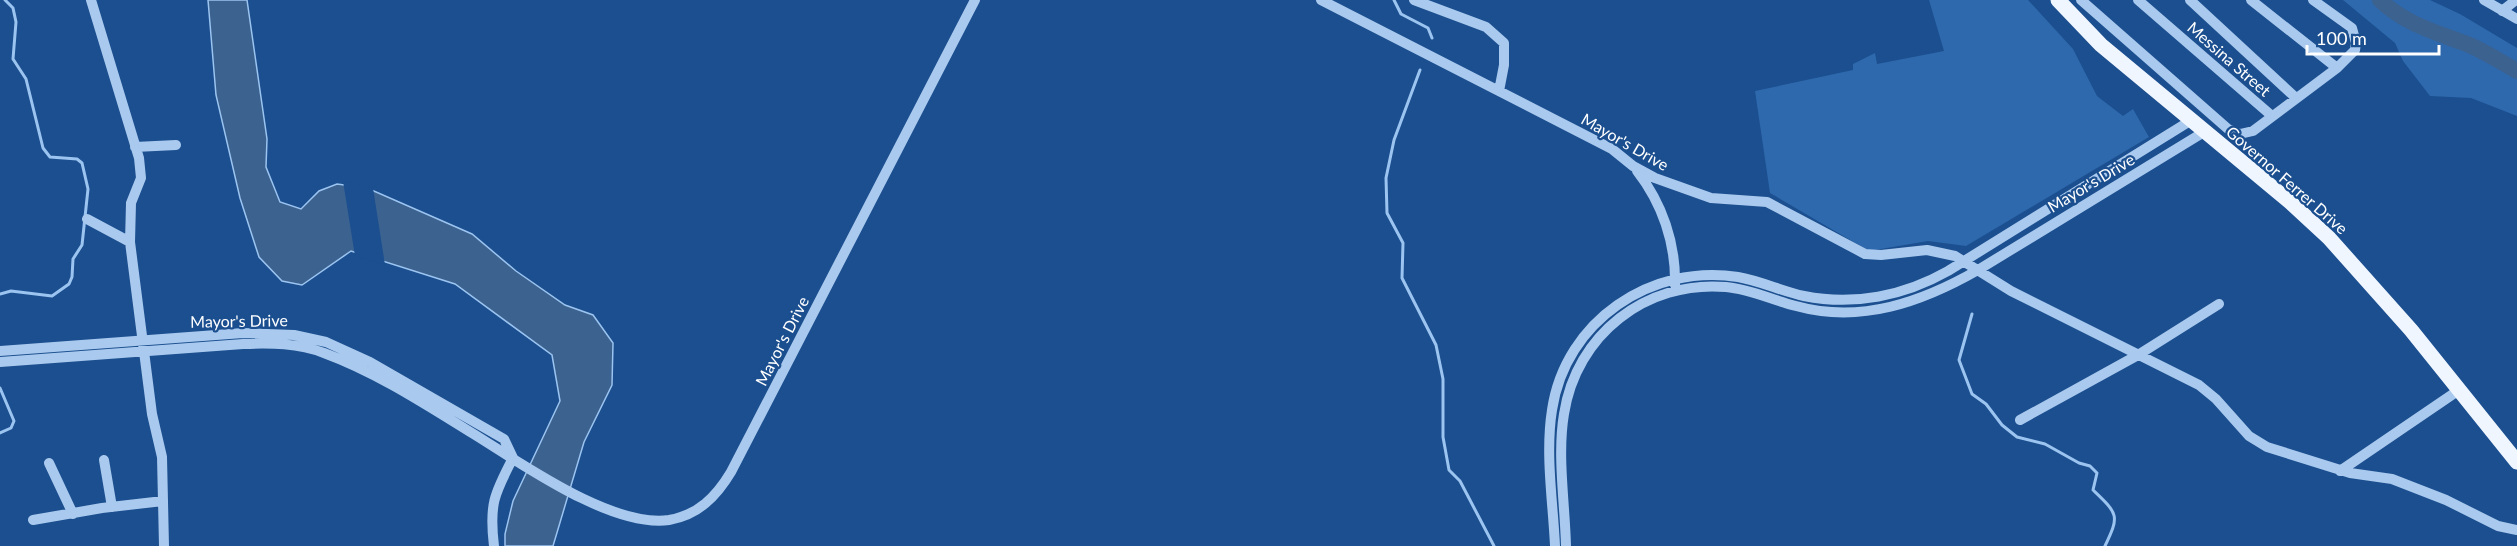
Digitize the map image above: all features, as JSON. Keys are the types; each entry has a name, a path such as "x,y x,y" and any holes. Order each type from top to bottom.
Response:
{"main road":[{"name":"Governor Ferrer Drive","path":"2058,0 2101,45 2290,202 2329,238 2411,330 2517,462"}],"street":[{"path":"91,0 135,147 141,178 130,203 130,242 153,420 162,457 164,546"},
{"name":"Mayor's Drive","path":"0,362 243,333 277,333 310,337 354,360 418,401 589,502 634,518 669,520 703,507 718,492 731,472 975,0"},
{"name":"Mayor's Drive","path":"1322,0 1612,149 1633,166 1655,178 1695,194 1730,201 1767,202 1865,254 1881,255 1927,250 1946,253 1978,270 2204,132"},
{"path":"1414,0 1486,27 1504,42 1504,64 1499,92"},
{"path":"2082,0 2234,132 2240,134 2253,131 2337,68 2355,50 2355,35 2352,28 2313,0"},
{"name":"Messina Street","path":"2138,0 2272,116"},
{"path":"2190,0 2296,98"},
{"path":"2251,0 2337,68"},
{"path":"2484,0 2517,19"},
{"path":"2502,11 2516,0"},
{"name":"Mayor's Drive","path":"1963,260 2190,121"},
{"path":"135,147 176,145"},
{"path":"1633,166 1649,187 1662,211 1668,230 1675,284"},
{"path":"87,219 130,242"},
{"path":"1555,546 1550,430 1554,400 1563,371 1581,340 1612,308 1638,291 1675,284 1702,275 1737,277 1802,296 1863,300 1916,287 1948,271 1963,260"},
{"path":"1566,546 1562,427 1567,398 1575,375 1593,344 1615,321 1675,284 1746,290 1810,309 1870,311 1926,297 1978,270 2011,291 2208,392 2257,441 2296,458 2340,471 2392,479 2446,500 2498,526 2517,530"},
{"path":"2020,420 2138,355 2219,304"},
{"name":"Mayor's Drive","path":"0,351 143,346"},
{"path":"2340,471 2459,390"},
{"path":"104,460 112,507"},
{"path":"494,546 492,505 497,489 517,460"},
{"path":"49,463 73,514"},
{"path":"33,520 163,501"}],"shaded area":[{"path":"208,0 247,0 267,139 266,167 280,202 301,209 319,191 337,184 367,188 472,234 516,271 565,305 593,315 613,343 612,385 584,442 553,546 505,546 505,534 513,501 560,401 552,355 455,284 351,251 302,285 282,281 259,257 240,198 216,95"},
{"path":"1929,0 2028,0 2073,49 2097,96 2123,116 2133,109 2149,137 1966,246 1928,241 1869,251 1770,193 1755,91 1853,70 1853,64 1875,53 1877,64 1944,51"},
{"path":"2343,0 2430,0 2460,14 2517,48 2517,116 2471,98 2430,96 2403,61 2395,43"}],"pier":[{"path":"343,181 373,188 385,265 355,256"}],"waterway":[{"path":"0,294 11,291 52,296 69,284 72,277 73,259 82,245 88,189 82,163 77,159 50,157 43,148 26,79 13,59 16,22 13,8 5,0"},
{"path":"1394,0 1401,14 1428,28 1432,38"},
{"path":"2380,0 2410,21 2486,53 2517,71"},
{"path":"1420,70 1394,140 1386,178 1387,213 1403,243 1402,278 1436,345 1443,379 1443,437 1449,470 1460,481 1494,546"},
{"path":"1972,314 1959,360 1972,394 1986,404 2002,425 2017,437 2045,444 2079,463 2090,466 2097,473 2093,490 2108,505 2114,515 2113,528 2105,546"},
{"path":"0,388 14,421 11,428 0,433"}]}
